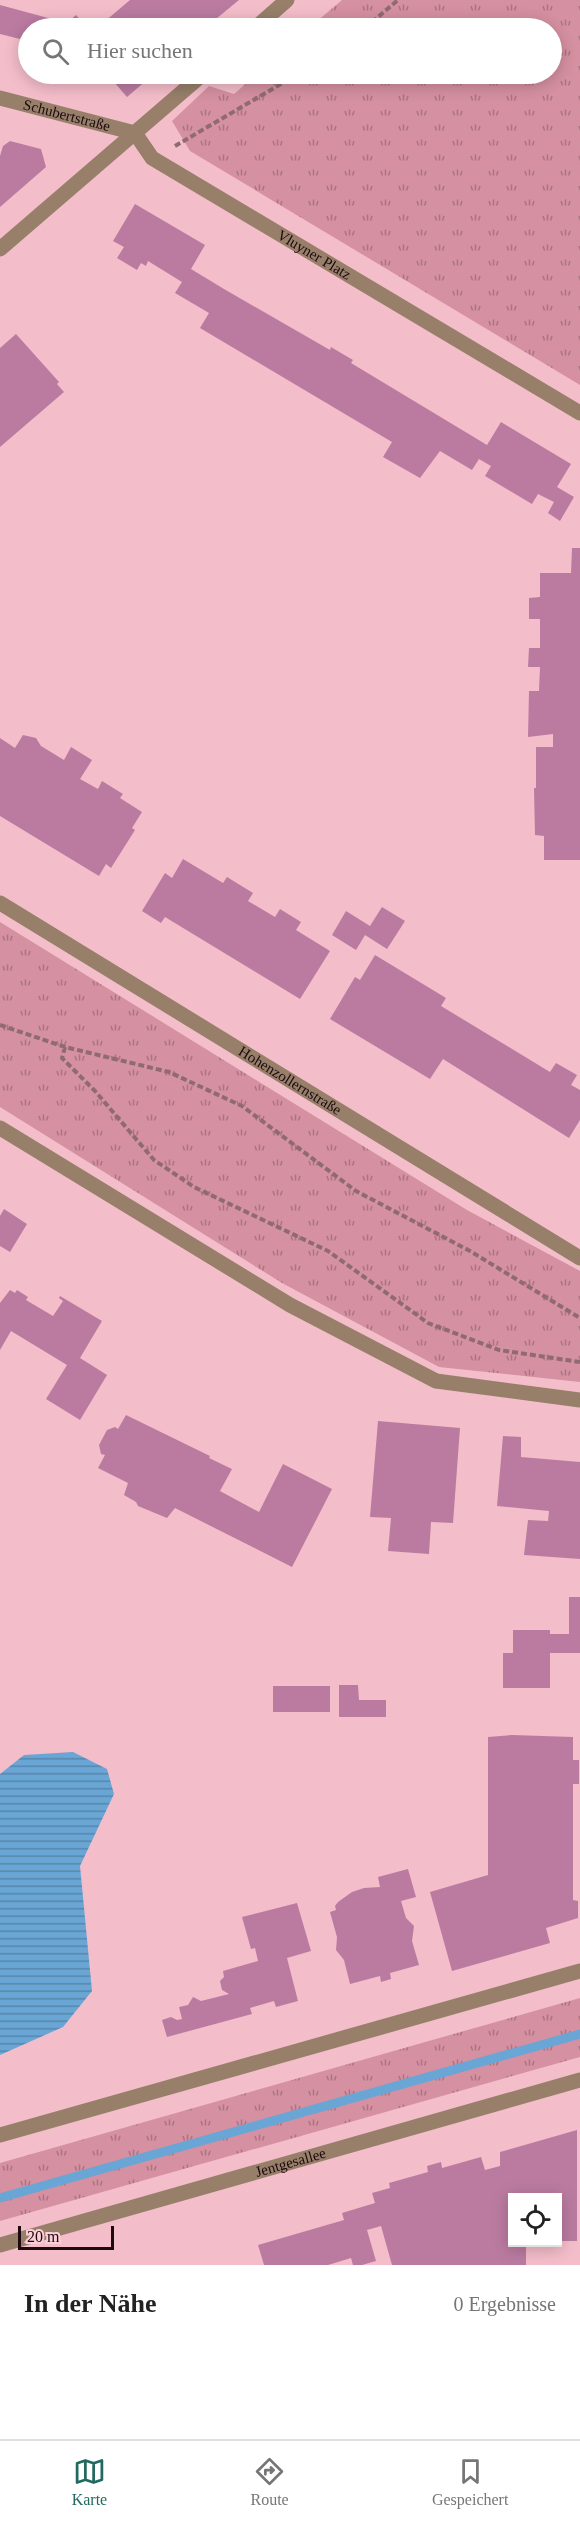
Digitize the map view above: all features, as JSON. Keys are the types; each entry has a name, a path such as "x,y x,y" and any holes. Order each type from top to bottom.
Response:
{"street":[{"path":"266,18 287,0"},
{"path":"0,249 191,84"},
{"name":"Schubertstraße","path":"0,98 135,133"},
{"name":"Vluyner Platz","path":"135,133 152,158 580,413"},
{"name":"Hohenzollernstraße","path":"0,903 580,1258"},
{"path":"0,1128 290,1305 436,1381 580,1400"},
{"path":"0,2135 580,1971"},
{"name":"Jentgesallee","path":"0,2245 580,2080"}],"path":[{"path":"377,18 398,0"},
{"path":"152,158 281,84"},
{"path":"0,1025 65,1047 169,1072 242,1107 356,1191 470,1251 580,1318"},
{"path":"65,1047 62,1058 94,1090 154,1160 194,1186 328,1251 428,1323 499,1350 580,1362"}],"green space":[{"path":"342,0 580,0 580,385 190,151 172,121 209,86 234,94 246,84 562,84 562,18 321,18"},
{"path":"0,922 467,1210 580,1271 580,1382 439,1367 282,1283 0,1107"},
{"path":"580,1998 580,2057 0,2221 0,2163"}],"water":[{"path":"73,1752 107,1769 114,1794 80,1866 92,1991 63,2027 0,2055 0,1774 24,1755"}],"building":[{"path":"130,0 239,0 217,18 109,18"},
{"path":"0,5 48,18 18,18 18,38 0,34"},
{"path":"116,84 142,84 127,97"},
{"path":"10,141 41,149 46,167 0,207 0,156 3,146"},
{"path":"135,204 205,245 191,269 224,289 330,350 331,347 353,360 351,363 487,445 501,422 571,464 557,487 574,497 560,521 548,513 554,502 538,494 532,504 485,476 491,466 479,459 472,470 440,451 420,478 383,457 392,442 200,328 209,313 175,293 182,282 148,261 146,266 141,263 137,270 117,258 124,247 113,241"},
{"path":"16,334 59,382 57,384 64,392 0,447 0,348"},
{"path":"572,548 580,548 580,860 544,860 544,836 535,835 536,747 553,747 553,734 528,737 529,691 539,691 540,667 528,667 529,648 540,648 540,619 529,619 529,598 540,597 540,573 571,573"},
{"path":"23,735 36,738 41,746 64,760 71,747 92,760 80,779 98,789 102,781 123,794 120,798 142,812 132,828 135,830 111,868 106,864 99,876 0,816 0,738 15,748"},
{"path":"183,859 223,883 227,877 253,893 248,901 275,917 280,909 301,922 296,930 330,951 300,999 165,917 161,923 142,911 165,873 172,878"},
{"path":"382,907 405,921 387,949 365,935 356,950 332,935 346,911 370,926"},
{"path":"375,955 446,998 441,1006 550,1072 556,1063 577,1075 571,1085 580,1090 580,1120 569,1138 443,1059 430,1079 330,1019 355,977 360,980"},
{"path":"4,1209 27,1224 10,1252 0,1246 0,1216"},
{"path":"10,1290 15,1293 17,1290 28,1297 26,1300 53,1316 63,1301 59,1298 60,1296 102,1321 80,1358 107,1375 80,1420 46,1399 67,1365 11,1331 0,1350 0,1303"},
{"path":"126,1415 232,1469 220,1491 259,1512 283,1464 332,1489 292,1567 175,1508 167,1518 138,1506 136,1502 124,1495 128,1483 98,1468 105,1455 101,1454 99,1445 107,1430 115,1427 118,1429"},
{"path":"378,1421 460,1428 453,1523 431,1522 429,1554 388,1551 391,1518 370,1517"},
{"path":"503,1436 521,1437 521,1457 580,1462 580,1559 524,1555 528,1520 548,1521 549,1511 497,1506"},
{"path":"569,1597 580,1597 580,1653 550,1653 550,1688 503,1688 503,1653 513,1653 513,1630 550,1630 550,1634 569,1634"},
{"path":"339,1685 358,1685 359,1700 386,1700 386,1717 339,1717"},
{"path":"273,1686 330,1686 330,1712 273,1712"},
{"path":"512,1735 573,1737 573,1760 579,1760 579,1784 573,1784 573,1900 578,1901 578,1918 546,1928 550,1943 452,1971 430,1892 488,1875 488,1737"},
{"path":"408,1869 416,1897 401,1901 406,1918 414,1926 412,1941 419,1965 390,1973 391,1979 381,1982 380,1976 350,1984 344,1960 336,1950 337,1937 330,1912 336,1910 335,1906 338,1902 352,1892 364,1888 380,1887 378,1877"},
{"path":"297,1903 311,1951 287,1958 298,2001 276,2007 274,2001 250,2008 252,2014 167,2037 162,2020 171,2017 177,2020 182,2019 179,2007 188,2005 193,1997 201,2001 229,1994 222,1990 220,1981 224,1977 223,1971 258,1961 255,1948 251,1949 242,1917"},
{"path":"577,2130 577,2241 562,2241 562,2193 508,2193 508,2247 526,2247 526,2265 392,2265 381,2226 367,2230 376,2261 353,2265 351,2258 328,2265 264,2265 258,2245 344,2220 342,2213 375,2203 372,2193 390,2188 389,2183 428,2172 427,2166 441,2162 442,2168 481,2157 485,2170 500,2166 500,2152"}],"waterway":[{"path":"0,2198 580,2034"}]}
